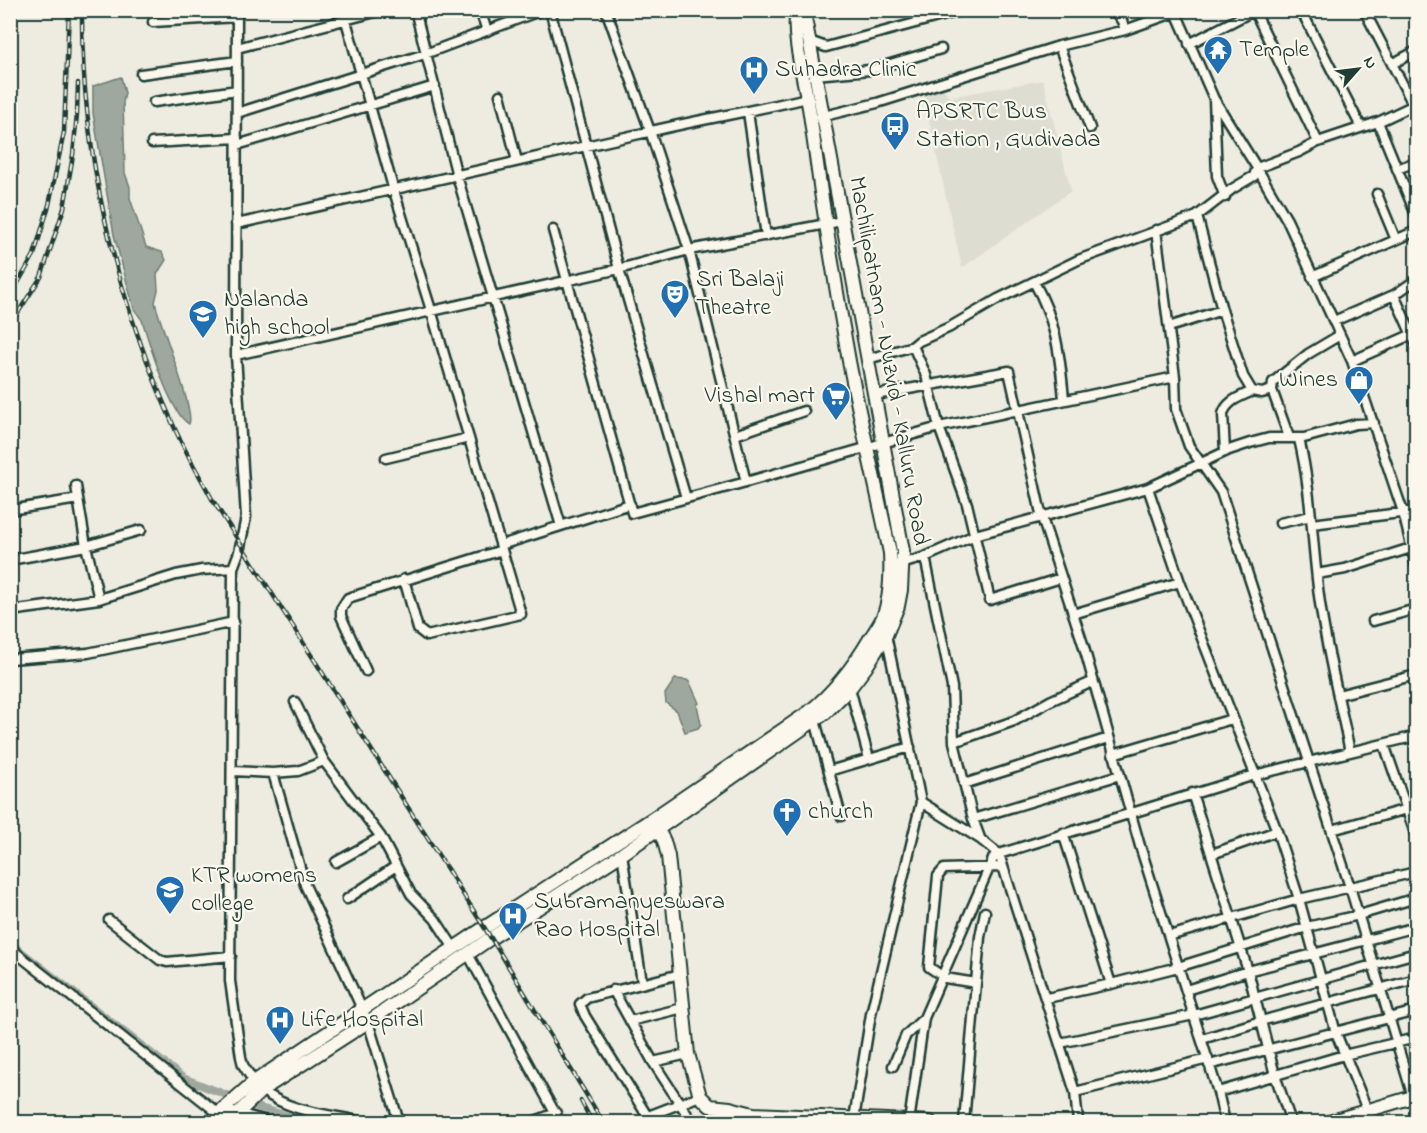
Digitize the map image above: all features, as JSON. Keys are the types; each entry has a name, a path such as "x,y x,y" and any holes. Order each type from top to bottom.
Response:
{"highway":[{"name":"Machilipatnam - Nuzvid - Kalluru Road","path":"655,824 815,720 849,688 866,668 886,635 898,606 897,565 890,553 867,446 825,225 815,75 805,18 811,10"},
{"name":"Machilipatnam - Nuzvid - Kalluru Road","path":"655,824 828,696 852,667 883,618 903,551 842,221 816,117 807,98 796,11"},
{"path":"210,1122 224,1120 223,1109 240,1110 255,1089 365,1016 468,954 622,854 655,824"},
{"path":"365,1016 454,948 655,824"},
{"path":"655,824 668,856 688,1054 700,1096 710,1106 753,1114 930,1122"},
{"path":"1329,1122 1368,1117 1415,1097"}],"street":[{"path":"343,10 394,191 432,310 521,614 427,636 418,629 404,579"},
{"path":"237,48 383,10"},
{"path":"415,10 457,176 561,526"},
{"path":"480,10 487,31"},
{"path":"237,113 425,54 542,10"},
{"path":"550,10 619,269 686,498"},
{"path":"606,10 650,131 689,250 747,482"},
{"path":"809,41 826,47 964,10"},
{"path":"1114,10 1125,30"},
{"path":"1301,10 1361,127"},
{"path":"868,359 913,346 998,298 1078,260 1197,216 1232,189 1254,176 1257,168 1318,142 1378,122 1415,105 1364,10"},
{"path":"816,117 878,103 1059,46 1125,30 1175,11 1214,99 1287,220 1352,361 1403,512 1416,566"},
{"path":"1189,44 1254,11 1318,142"},
{"path":"153,22 237,14 236,355 246,517 239,552 233,568 230,981 241,1056 255,1089 300,1109 364,1122"},
{"path":"1059,46 1090,128"},
{"path":"815,75 870,70 941,49"},
{"path":"1392,64 1416,51"},
{"path":"141,74 237,62"},
{"path":"152,143 237,141 370,106 435,86"},
{"path":"154,102 237,90"},
{"path":"500,95 517,161"},
{"path":"236,224 394,191 650,131 807,98"},
{"path":"1214,99 1217,176 1225,196"},
{"path":"748,112 766,236"},
{"path":"1378,122 1416,215"},
{"path":"1397,169 1416,162"},
{"path":"1377,194 1396,240"},
{"path":"1197,216 1222,310 1243,376 1252,391"},
{"path":"236,355 619,269 689,250 842,221"},
{"path":"553,230 632,513 939,427 1175,377"},
{"path":"1156,230 1175,377 1176,410 1189,446 1221,492 1310,760 1415,1097"},
{"path":"1312,278 1416,231"},
{"path":"1334,321 1394,295 1416,280"},
{"path":"1034,282 1044,299 1060,349 1064,399"},
{"path":"1394,295 1414,334 1416,344"},
{"path":"1169,327 1222,310"},
{"path":"1352,361 1414,334"},
{"path":"1340,335 1287,369 1273,381 1272,390 1294,438 1309,490 1328,653 1350,752"},
{"path":"913,346 926,375 939,427 967,504 990,600 1061,578"},
{"path":"875,395 1009,371 1042,518 1073,614 1130,813 1202,1039 1225,1122"},
{"path":"1225,452 1223,414 1225,408 1231,402 1252,391 1262,393 1272,390"},
{"path":"735,435 804,411"},
{"path":"897,565 925,557 975,536 1148,488 1225,452 1269,438 1294,438 1356,423 1374,423"},
{"path":"386,458 469,438"},
{"path":"76,486 86,546 99,599"},
{"path":"1148,488 1180,582 1277,831 1336,1033 1368,1117"},
{"path":"10,510 78,499"},
{"path":"366,671 341,616 341,609 348,598 630,504"},
{"path":"1280,523 1416,511"},
{"path":"10,560 86,546 141,530"},
{"path":"1317,574 1345,569 1411,548"},
{"path":"925,557 952,687 954,742 980,838"},
{"path":"10,611 99,599 176,575 233,568"},
{"path":"1073,614 1180,582"},
{"path":"1373,621 1416,609"},
{"path":"10,659 88,653 234,622"},
{"path":"854,1119 871,1014 921,802 886,635"},
{"path":"1338,695 1416,675"},
{"path":"954,742 1014,721 1092,682"},
{"path":"849,688 869,759"},
{"path":"295,702 324,761 381,837 411,894 435,920 454,948"},
{"path":"1113,754 1232,719"},
{"path":"815,720 841,816"},
{"path":"909,1122 924,1018 997,853 1255,774 1416,736"},
{"path":"964,784 1109,738"},
{"path":"1384,744 1416,836"},
{"path":"829,771 909,747"},
{"path":"232,771 273,773 298,771 324,761"},
{"path":"273,773 305,885 365,1016 399,1122"},
{"path":"973,819 1120,776"},
{"path":"1192,793 1248,971 1268,1050 1290,1122"},
{"path":"921,802 980,838 997,853 1047,998 1075,1092 1078,1122"},
{"path":"1332,830 1407,809"},
{"path":"1212,854 1277,831"},
{"path":"1063,833 1111,984"},
{"path":"336,862 381,837"},
{"path":"622,854 642,982"},
{"path":"347,899 396,866"},
{"path":"976,983 945,978 929,967 938,876 944,869 1003,867"},
{"path":"1169,936 1299,900 1416,872"},
{"path":"1047,998 1178,967 1240,946 1416,898"},
{"path":"964,1122 976,983 985,912"},
{"path":"109,920 164,962 231,956"},
{"path":"1186,990 1248,971 1416,927"},
{"path":"10,948 224,1120"},
{"path":"1060,1043 1194,1015 1416,952"},
{"path":"468,954 560,1122"},
{"path":"680,974 642,982 582,1000 581,1009 650,1119 700,1096"},
{"path":"1202,1039 1416,979"},
{"path":"613,990 653,1062 692,1122"},
{"path":"630,1021 683,1008"},
{"path":"1075,1092 1268,1050 1416,1011"},
{"path":"893,1066 906,1035 924,1018"},
{"path":"1218,1092 1344,1055 1416,1038"},
{"path":"653,1062 688,1054"},
{"path":"730,1108 739,1122"},
{"path":"240,1110 265,1121"},
{"path":"532,1122 556,1113"}],"shaded area":[{"path":"121,77 125,93 123,102 125,173 130,187 130,198 146,247 162,252 166,260 157,274 158,290 155,302 187,402 189,424 175,407 155,360 142,320 134,309 114,235 93,113 93,86"},
{"path":"1043,80 1071,191 962,268 923,94 943,88 949,97"},
{"path":"675,679 687,680 690,683 699,703 697,705 701,724 698,728 685,732 677,711 666,703 665,694"}],"waterway":[{"path":"10,943 183,1078 260,1108 309,1122"}],"railway":[{"path":"10,297 34,255 49,205 64,132 69,10"},
{"path":"82,10 83,63 88,116 105,221 134,323 176,432 212,499 491,938 603,1122"},
{"path":"10,325 41,277 64,208 73,155 78,83"},
{"path":"581,1101 592,1122"}],"place":[{"name":"Temple","path":"1218,76"},
{"name":"Suhadra Clinic","path":"754,96"},
{"name":"APSRTC Bus Station , Gudivada","path":"895,152"},
{"name":"Sri Balaji Theatre","path":"675,320"},
{"name":"Nalanda high school","path":"203,340"},
{"name":"Wines","path":"1359,406"},
{"name":"Vishal mart","path":"836,422"},
{"name":"church","path":"787,838"},
{"name":"KTR womens college","path":"170,916"},
{"name":"Subramanyeswara Rao Hospital","path":"513,942"},
{"name":"Life Hospital","path":"280,1046"}]}
